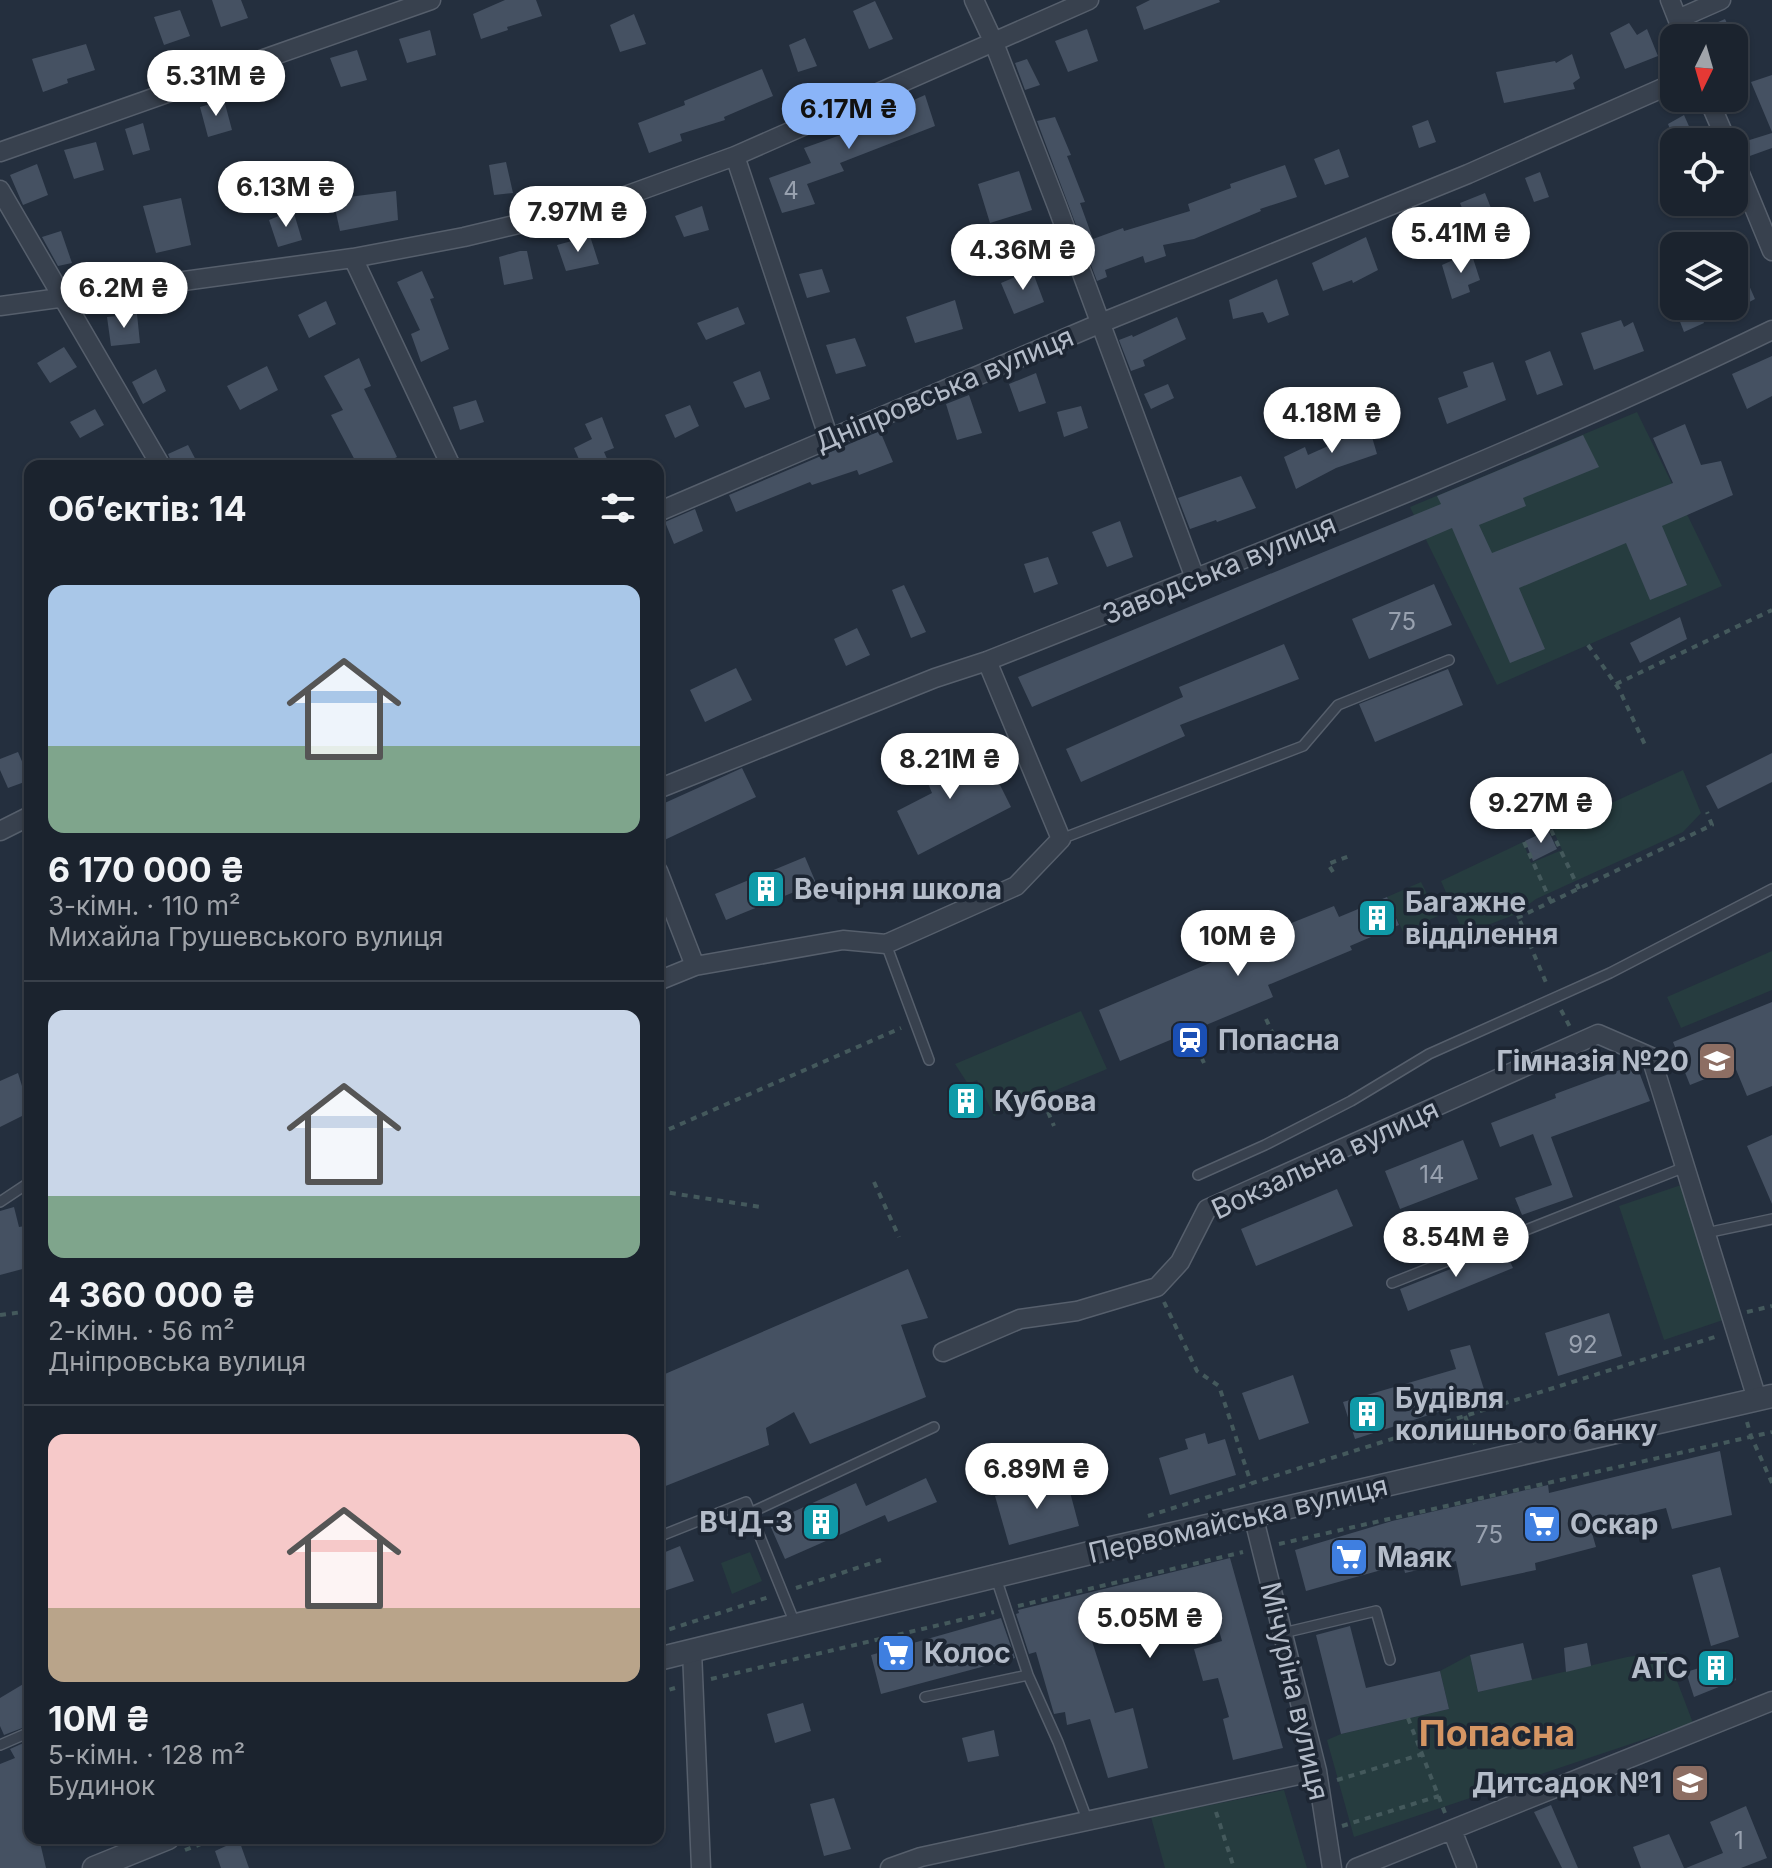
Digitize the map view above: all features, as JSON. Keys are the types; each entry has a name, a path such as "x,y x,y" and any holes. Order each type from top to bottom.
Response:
{"street":[{"path":"0,152 431,0"},
{"path":"974,0 994,43 1195,578"},
{"path":"0,306 353,258 464,237 603,204 735,156 1089,0"},
{"path":"1670,0 1680,24"},
{"path":"1678,19 1721,0"},
{"name":"Дніпровська вулиця","path":"664,509 1101,323 1468,174 1660,89"},
{"path":"735,156 829,439"},
{"path":"0,190 157,460"},
{"path":"1748,193 1772,251"},
{"path":"353,258 448,460"},
{"name":"Заводська вулиця","path":"664,787 1294,540 1656,386 1772,330"},
{"path":"664,979 695,966 843,940 886,944 1016,886 1061,839 987,661"},
{"path":"0,831 24,819"},
{"path":"664,886 695,966"},
{"name":"Вокзальна вулиця","path":"1157,1287 1180,1262 1207,1209 1598,1034 1651,1057 1685,1167"},
{"path":"1685,1167 1757,1399"},
{"path":"943,1352 1020,1319 1077,1311 1157,1287"},
{"name":"Первомайська вулиця","path":"664,1658 995,1576 1757,1399"},
{"name":"Мічуріна вулиця","path":"1253,1515 1318,1778 1332,1868"},
{"path":"692,1651 701,1868"},
{"path":"1356,1868 1772,1701"},
{"path":"890,1868 1210,1795 1318,1778"},
{"path":"1452,1830 1467,1868"},
{"path":"94,1868 153,1844"}],"lane":[{"path":"1061,839 1303,746 1338,705 1449,660"},
{"path":"1198,1175 1351,1101 1429,1054 1610,973 1772,889"},
{"path":"886,944 929,1060"},
{"path":"1392,1283 1685,1167"},
{"path":"0,1202 24,1186"},
{"path":"1706,1233 1772,1219"},
{"path":"750,1513 934,1427"},
{"path":"664,1535 746,1502 796,1626"},
{"path":"995,1576 1028,1675 1058,1742 1088,1822"},
{"path":"1283,1633 1376,1611 1390,1660"},
{"path":"925,1697 1028,1675"},
{"path":"0,1745 24,1735"}],"path":[{"path":"1616,684 1772,610"},
{"path":"1588,645 1616,684 1646,747"},
{"path":"1488,797 1494,810"},
{"path":"1563,1014 1518,920 1712,825 1707,812"},
{"path":"1551,830 1579,889"},
{"path":"1524,842 1551,902"},
{"path":"1333,872 1328,864 1352,855"},
{"path":"1266,1019 1273,1034"},
{"path":"664,1131 915,1022"},
{"path":"1197,1048 1204,1063"},
{"path":"1048,1112 1054,1126"},
{"path":"874,1182 899,1237"},
{"path":"664,1192 761,1207"},
{"path":"1157,1287 1197,1371 1219,1386 1251,1483"},
{"path":"0,1315 24,1312"},
{"path":"1148,1516 1736,1330"},
{"path":"1757,1399 1751,1436 1772,1483"},
{"path":"1465,1416 1481,1463"},
{"path":"693,1684 1261,1548 1772,1432"},
{"path":"1408,1718 1452,1830"},
{"path":"1318,1778 1423,1754"},
{"path":"1210,1795 1234,1868"},
{"path":"1326,1831 1439,1796"}],"green space":[{"path":"1637,412 1722,586 1497,685 1410,507"},
{"path":"1683,770 1701,813 1683,832 1536,899 1514,915 1464,934 1441,881 1523,842 1531,863 1562,850 1553,830"},
{"path":"1591,786 1597,799 1552,817 1547,804"},
{"path":"1421,882 1438,916 1403,932 1387,897"},
{"path":"1772,951 1772,990 1681,1028 1667,997"},
{"path":"1081,1011 1107,1069 994,1116 977,1080 968,1084 955,1064"},
{"path":"1681,1185 1726,1319 1664,1340 1619,1206"},
{"path":"750,1552 762,1581 732,1594 721,1563"},
{"path":"1666,1652 1693,1723 1354,1837 1327,1740 1449,1709 1440,1671 1470,1655 1478,1692 1627,1657"},
{"path":"1284,1790 1307,1868 1165,1868 1151,1817"}],"building":[{"path":"212,0 241,0 248,18 221,27"},
{"path":"505,0 536,0 542,16 481,39 473,14"},
{"path":"1150,0 1220,2 1144,30 1136,7"},
{"path":"875,1 893,39 869,49 853,11"},
{"path":"180,10 190,36 164,45 154,17"},
{"path":"634,14 646,44 620,52 610,25"},
{"path":"1629,23 1637,35 1647,29 1658,56 1625,69 1610,33"},
{"path":"1087,29 1098,61 1068,72 1055,41"},
{"path":"430,30 436,55 407,63 399,39"},
{"path":"805,38 817,66 798,72 789,45"},
{"path":"86,44 95,70 67,79 68,83 43,92 32,59"},
{"path":"357,50 367,80 341,87 330,58"},
{"path":"1572,54 1580,78 1573,83 1575,89 1504,103 1496,72 1556,63"},
{"path":"1027,59 1040,85 1025,90 1015,63"},
{"path":"762,69 773,96 724,117 725,120 680,134 682,141 649,153 638,123"},
{"path":"1772,75 1772,132 1751,82"},
{"path":"925,95 935,126 840,163 844,171 807,184 815,204 782,213 769,178 811,163 804,148 849,132 848,129"},
{"path":"224,100 232,130 208,137 200,107"},
{"path":"1684,115 1690,128 1670,128 1668,124"},
{"path":"1055,117 1071,155 1067,156 1085,202 1080,203 1093,239 1190,211 1188,204 1231,188 1230,184 1285,165 1297,197 1260,209 1194,239 1163,245 1166,256 1145,263 1143,256 1105,270 1107,277 1097,281 1037,121"},
{"path":"1428,120 1436,142 1419,148 1412,126"},
{"path":"143,123 150,150 133,155 125,129"},
{"path":"1772,133 1772,148 1748,157 1748,140"},
{"path":"96,142 104,170 74,179 64,150"},
{"path":"1339,149 1349,177 1325,185 1314,159"},
{"path":"506,162 513,193 494,195 489,165"},
{"path":"37,164 48,195 23,205 10,175"},
{"path":"1019,171 1032,210 990,223 978,184"},
{"path":"1540,172 1549,197 1534,202 1525,178"},
{"path":"396,191 398,220 340,231 333,199"},
{"path":"1485,193 1497,223 1472,233 1460,203"},
{"path":"181,198 191,245 156,253 143,206"},
{"path":"702,206 709,230 684,237 675,216"},
{"path":"293,210 302,240 278,247 269,220"},
{"path":"61,231 72,263 58,266 42,237"},
{"path":"590,236 599,264 566,271 557,245"},
{"path":"1366,237 1378,270 1353,283 1352,280 1323,291 1312,263"},
{"path":"527,251 533,279 504,285 499,257"},
{"path":"1471,252 1480,280 1468,285 1470,292 1452,299 1442,265"},
{"path":"822,269 830,292 807,298 799,274"},
{"path":"1032,270 1044,302 1014,314 1001,283"},
{"path":"422,271 434,298 430,299 449,349 421,362 411,334 420,330 397,282"},
{"path":"1277,279 1289,315 1268,323 1263,312 1233,319 1229,300"},
{"path":"1748,283 1755,299 1748,303"},
{"path":"955,300 963,329 915,343 906,317"},
{"path":"326,301 336,324 309,338 298,315"},
{"path":"738,307 745,324 706,340 697,323"},
{"path":"137,314 140,343 111,346 107,317"},
{"path":"1177,317 1186,339 1143,360 1145,366 1131,371 1119,340"},
{"path":"1621,320 1624,327 1633,322 1644,351 1594,370 1581,333"},
{"path":"1679,320 1703,320 1704,323 1684,332"},
{"path":"855,338 866,366 836,374 826,345"},
{"path":"64,347 77,367 50,383 37,363"},
{"path":"1550,351 1563,385 1537,395 1525,361"},
{"path":"1772,356 1772,396 1747,409 1732,374"},
{"path":"359,358 371,386 364,389 397,457 391,460 355,460 331,415 343,410 324,376"},
{"path":"1493,362 1506,400 1447,424 1438,398 1468,387 1463,372"},
{"path":"267,366 278,390 240,410 227,386"},
{"path":"156,369 166,391 143,404 132,382"},
{"path":"760,371 770,399 745,408 733,382"},
{"path":"1036,373 1046,403 1019,412 1009,384"},
{"path":"1168,384 1174,398 1151,409 1144,394"},
{"path":"969,395 982,433 957,440 946,404"},
{"path":"476,400 484,422 460,430 453,407"},
{"path":"690,405 699,426 675,438 665,415"},
{"path":"1081,406 1088,428 1064,437 1057,412"},
{"path":"95,409 104,425 80,438 70,422"},
{"path":"602,417 614,448 604,452 608,460 579,460 574,448 592,439 585,424"},
{"path":"1367,420 1377,454 1336,468 1296,489 1284,457 1305,447 1308,455 1344,439 1340,430"},
{"path":"1685,424 1701,465 1721,461 1733,495 1662,526 1687,585 1650,600 1626,543 1519,588 1545,649 1510,663 1452,528 1032,707 1018,677 1441,504 1437,496 1583,435 1599,467 1523,498 1526,506 1479,525 1492,553 1673,483 1653,438"},
{"path":"880,431 893,462 859,475 857,470 812,485 810,482 736,512 729,495"},
{"path":"188,445 196,460 170,460 168,454"},
{"path":"1241,476 1256,508 1190,529 1178,498"},
{"path":"695,509 703,531 674,544 665,522"},
{"path":"1120,521 1133,557 1107,567 1092,532"},
{"path":"1048,557 1058,584 1034,593 1024,564"},
{"path":"1434,584 1452,625 1369,659 1352,619"},
{"path":"904,585 926,632 911,638 892,590"},
{"path":"1680,617 1687,639 1640,663 1630,643"},
{"path":"857,628 870,655 846,666 834,639"},
{"path":"1284,644 1299,679 1180,725 1185,736 1081,782 1066,749 1183,697 1179,687"},
{"path":"736,668 752,700 705,722 690,690"},
{"path":"1448,669 1463,705 1375,742 1359,704"},
{"path":"944,740 963,781 992,769 1011,807 918,855 897,811 932,793 915,752"},
{"path":"18,752 24,766 24,782 8,788 0,770 0,759"},
{"path":"1772,753 1772,782 1718,809 1706,786"},
{"path":"742,768 756,797 664,840 664,803"},
{"path":"1548,830 1557,849 1533,861 1525,841"},
{"name":"Вечірня школа","path":"805,857 816,883 726,920 715,894"},
{"name":"Попасна","path":"1387,897 1399,925 1350,946 1352,950 1268,985 1273,997 1120,1061 1099,1010 1276,935 1274,930 1334,906 1339,917"},
{"name":"Гімназія №20","path":"1772,1002 1772,1086 1747,1096 1735,1067 1690,1085 1673,1042"},
{"path":"1636,1064 1650,1101 1551,1137 1573,1197 1522,1215 1515,1198 1552,1185 1533,1134 1500,1147 1491,1123 1556,1098 1555,1094"},
{"path":"18,1073 24,1092 24,1115 0,1127 0,1081"},
{"name":"Кубова","path":"971,1089 979,1107 961,1114 952,1095"},
{"path":"1772,1135 1772,1204 1747,1146"},
{"path":"1463,1140 1478,1179 1400,1209 1385,1171"},
{"path":"1337,1189 1353,1226 1256,1266 1241,1229"},
{"path":"14,1207 19,1227 24,1226 24,1269 0,1275 0,1211"},
{"path":"1504,1248 1513,1268 1408,1311 1400,1289"},
{"path":"908,1269 928,1318 901,1325 926,1397 810,1444 794,1412 766,1428 769,1445 664,1487 664,1374"},
{"path":"1609,1313 1622,1356 1558,1376 1545,1333"},
{"path":"1470,1345 1488,1402 1467,1407 1466,1403 1355,1439 1343,1402 1456,1369 1450,1350"},
{"path":"1293,1375 1309,1423 1259,1440 1242,1393"},
{"path":"1205,1433 1208,1444 1225,1439 1236,1475 1170,1495 1159,1458 1188,1449 1185,1439"},
{"path":"1720,1451 1732,1515 1672,1529 1666,1508 1590,1526 1596,1547 1535,1563 1536,1570 1461,1586 1456,1561 1405,1573 1403,1564 1306,1591 1295,1550 1392,1521 1548,1485 1549,1493"},
{"path":"1066,1477 1079,1526 1009,1545 995,1496"},
{"name":"ВЧД-3","path":"926,1478 937,1502 888,1522 885,1515 785,1559 769,1523 856,1483 866,1506"},
{"path":"680,1546 694,1581 664,1591 664,1553"},
{"path":"1230,1558 1283,1748 1233,1760 1223,1719 1229,1717 1218,1678 1203,1681 1194,1649 1222,1641 1209,1595 1112,1623 1114,1632 1091,1638 1115,1713 1133,1708 1148,1768 1108,1778 1090,1719 1067,1725 1065,1712 1054,1714 1036,1652 1029,1654 1016,1614 1018,1610"},
{"path":"1720,1567 1739,1637 1711,1646 1692,1575"},
{"path":"1001,1618 1015,1658 881,1694 871,1655"},
{"path":"1350,1626 1366,1688 1440,1671 1449,1709 1341,1734 1316,1635"},
{"path":"1523,1643 1532,1680 1478,1692 1470,1655"},
{"path":"1587,1643 1591,1666 1566,1672 1564,1648"},
{"name":"АТС","path":"1729,1659 1736,1680 1694,1697 1686,1672"},
{"path":"24,1684 24,1727 4,1735 0,1726 0,1698"},
{"path":"803,1703 811,1731 775,1743 767,1714"},
{"path":"994,1730 999,1756 968,1762 962,1738"},
{"path":"24,1743 24,1844 40,1844 46,1868 0,1868 0,1764 15,1758 10,1749"},
{"path":"834,1798 851,1849 824,1856 810,1804"},
{"path":"1551,1805 1578,1868 1562,1868 1534,1812"},
{"path":"1746,1806 1767,1858 1741,1868 1686,1868 1723,1853 1710,1822"},
{"path":"1669,1834 1684,1868 1641,1868 1633,1847"},
{"path":"230,1844 240,1844 249,1868 221,1868 215,1851"}],"place":[{"name":"Вечірня школа","path":"766,889"},
{"name":"Багажне відділення","path":"1377,918"},
{"name":"Попасна","path":"1190,1040"},
{"name":"Гімназія №20","path":"1717,1061"},
{"name":"Кубова","path":"966,1101"},
{"name":"Будівля колишнього банку","path":"1367,1414"},
{"name":"ВЧД-3","path":"821,1522"},
{"name":"Оскар","path":"1542,1524"},
{"name":"Маяк","path":"1349,1557"},
{"name":"Колос","path":"896,1653"},
{"name":"АТС","path":"1716,1668"},
{"name":"Дитсадок №1","path":"1690,1783"}],"district":[{"name":"Попасна","path":"1497,1733"}]}
